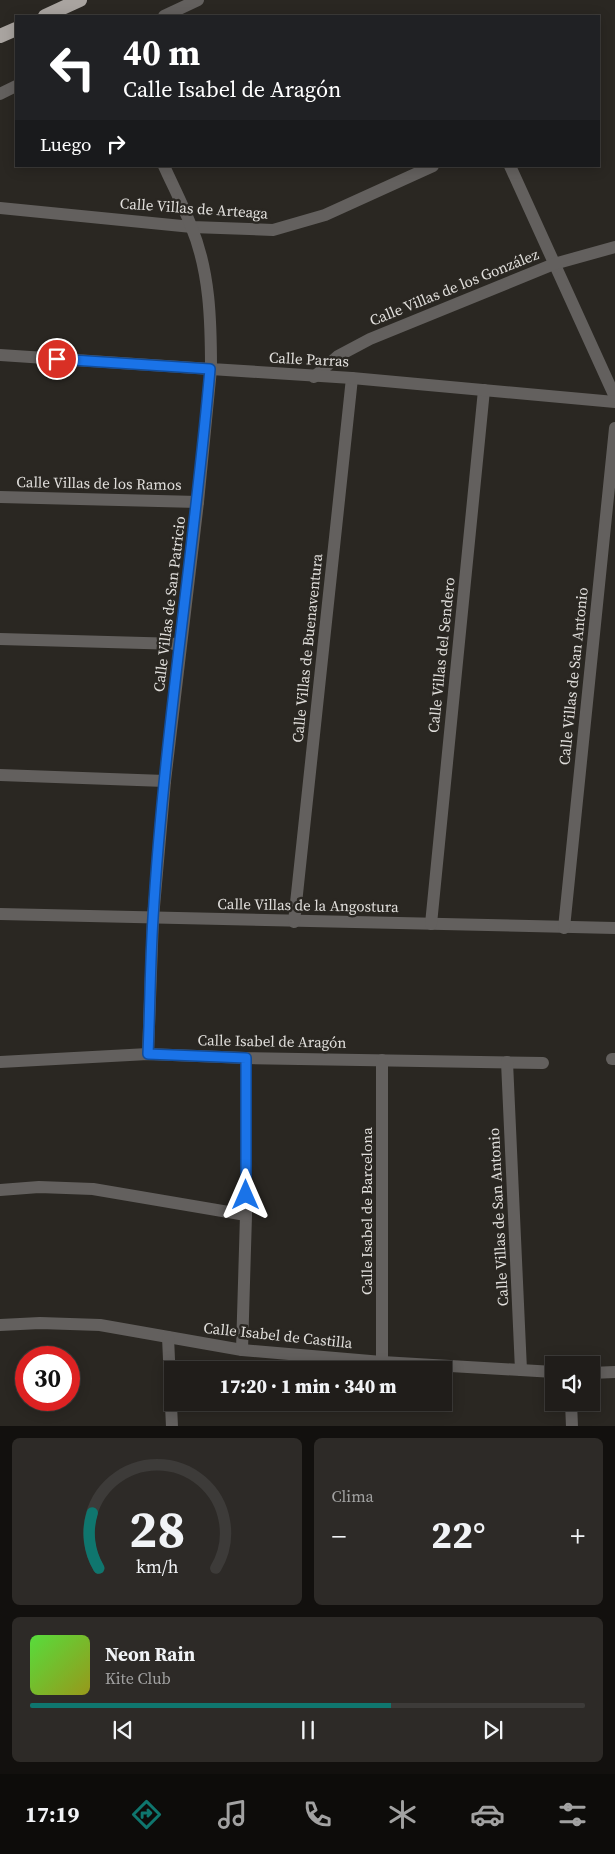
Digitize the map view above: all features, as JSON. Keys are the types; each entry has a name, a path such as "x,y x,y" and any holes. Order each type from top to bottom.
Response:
{"highway":[{"path":"48,15 80,0"},
{"path":"0,36 15,29"}],"street":[{"path":"166,15 198,0"},
{"path":"0,94 15,86"},
{"name":"Calle Villas de San Patricio","path":"148,1054 153,918 165,780 198,502 210,369 211,336 208,297 203,267 192,227 164,167"},
{"name":"Calle Villas de Arteaga","path":"0,208 192,227 273,230 325,215 431,167"},
{"path":"510,167 615,397"},
{"name":"Calle Villas de los González","path":"314,377 338,356 370,339 554,264 615,247"},
{"name":"Calle Parras","path":"0,355 352,378 615,402"},
{"name":"Calle Villas de Buenaventura","path":"294,922 352,378"},
{"name":"Calle Villas del Sendero","path":"431,924 484,390"},
{"name":"Calle Villas de San Antonio","path":"564,928 615,428"},
{"name":"Calle Villas de los Ramos","path":"0,497 198,502"},
{"path":"0,639 180,644"},
{"path":"0,775 165,780"},
{"name":"Calle Villas de la Angostura","path":"0,914 615,928"},
{"name":"Calle Isabel de Aragón","path":"0,1062 148,1054 246,1058 543,1063"},
{"path":"242,1350 246,1215 246,1058"},
{"name":"Calle Isabel de Barcelona","path":"382,1060 382,1361"},
{"name":"Calle Villas de San Antonio","path":"507,1062 521,1370"},
{"path":"0,1190 39,1187 93,1189 246,1215"},
{"name":"Calle Isabel de Castilla","path":"0,1325 40,1323 100,1325 242,1350 370,1361"},
{"path":"168,1337 172,1426"},
{"name":"Calle Isabel de Castilla","path":"452,1366 545,1371"},
{"path":"600,1373 615,1372"},
{"path":"571,1411 572,1426"}],"route":[{"path":"57,359 210,369 198,502 165,780 153,918 148,1054 246,1058 246,1195"}]}
